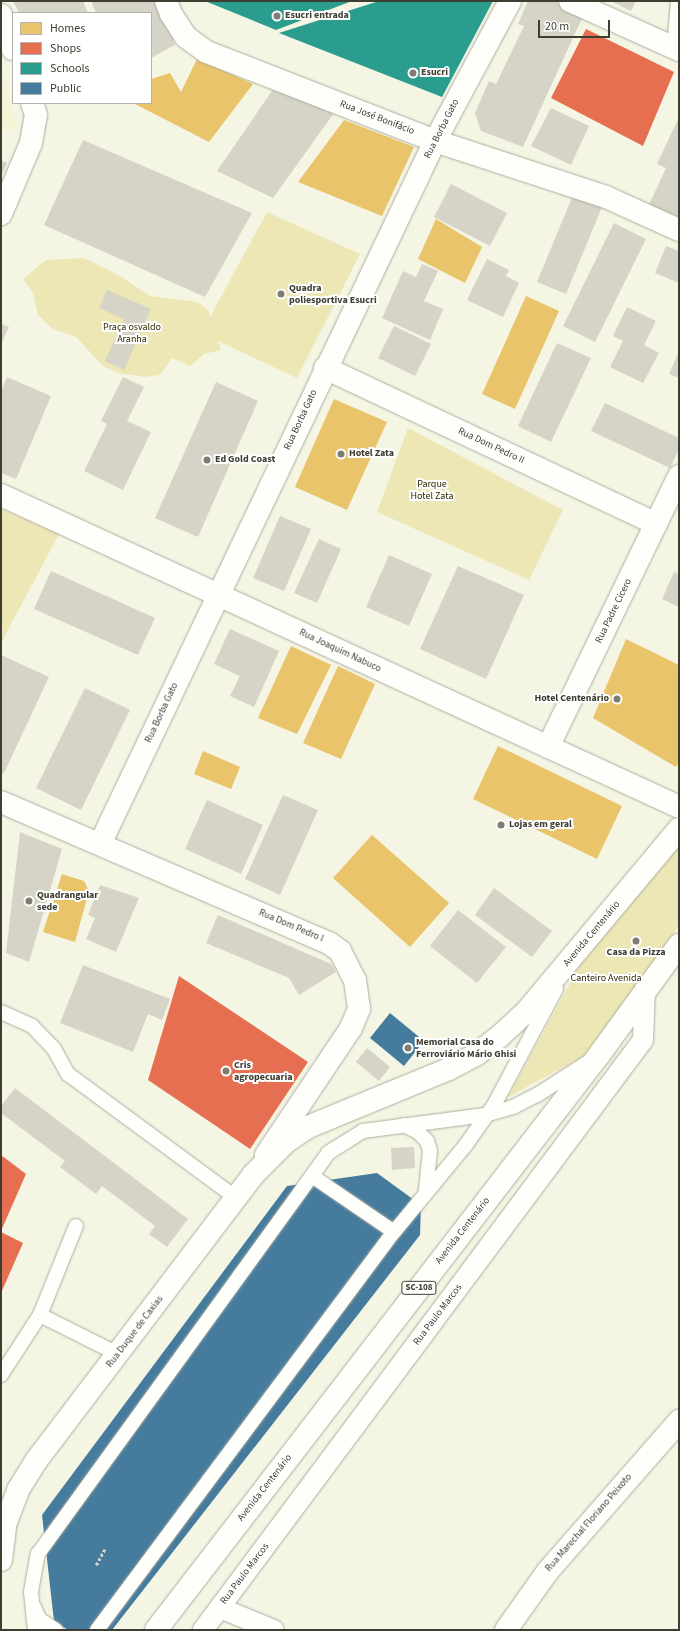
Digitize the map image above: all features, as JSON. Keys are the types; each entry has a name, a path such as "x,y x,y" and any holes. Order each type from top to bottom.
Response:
{"street":[{"name":"Rua José Bonifácio","path":"166,1 171,14 186,37 207,52 435,141 606,197 679,230"},
{"name":"Rua Borba Gato","path":"100,844 325,368 435,141 510,1"},
{"path":"570,1 676,49"},
{"path":"1,15 12,46"},
{"path":"1,214 32,143 36,115 32,104"},
{"name":"Rua Dom Pedro II","path":"325,368 656,524"},
{"name":"Rua Padre Cícero","path":"548,747 679,476"},
{"name":"Rua Joaquim Nabuco","path":"1,495 679,807"},
{"name":"Rua Dom Pedro I","path":"1,802 329,942 340,951 352,969 358,996 358,1009 351,1028 253,1175"},
{"name":"Avenida Centenário","path":"253,1175 286,1142 308,1127 449,1070 477,1054 526,1012 679,829"},
{"name":"Avenida Centenário","path":"156,1630 599,1055 645,989 679,945"},
{"name":"Rua Paulo Marcos","path":"203,1630 643,1040 645,989"},
{"name":"Rua Duque de Caxias","path":"1,1560 6,1522 18,1490 36,1461 253,1175"},
{"name":"Rua Marechal Floriano Peixoto","path":"506,1630 547,1572 679,1421"},
{"path":"220,1608 274,1630"}],"lane":[{"path":"676,49 678,1"},
{"path":"97,1630 394,1232 426,1190 465,1146 485,1115 494,1105 545,1007 580,949"},
{"path":"1,1012 32,1026 54,1049 68,1074 236,1198"},
{"path":"35,1630 31,1592 38,1554 328,1153 363,1131 485,1115 513,1107 537,1095 599,1055"},
{"path":"404,1125 418,1132 428,1141 430,1151 426,1190"},
{"path":"312,1176 394,1232"},
{"path":"1,1375 40,1316 76,1226"},
{"path":"40,1316 118,1354"},
{"path":"33,1605 39,1618 56,1630"}],"path":[{"path":"96,1565 105,1549"}],"shaded area":[{"path":"1,67 18,127 1,132"}],"green space":[{"name":"Praça osvaldo Aranha","path":"267,212 360,254 297,378 218,341 221,350 204,354 190,366 172,358 160,375 144,377 119,373 103,366 76,337 53,329 38,315 33,293 23,279 46,260 84,258 120,276 150,296 197,302 208,310 210,317"},
{"name":"Parque Hotel Zata","path":"408,428 563,510 529,580 377,512"},
{"path":"1,509 59,534 1,643"},
{"name":"Canteiro Avenida","path":"679,843 679,926 588,1054 508,1097 580,965"}],"building: Homes":[{"path":"197,59 253,84 209,142 135,104 152,104 152,79 170,73 181,92"},
{"path":"344,120 414,147 382,216 298,182"},
{"path":"436,219 482,247 465,283 418,259"},
{"path":"526,296 559,311 515,409 482,394"},
{"name":"Hotel Zata","path":"334,399 387,422 347,510 295,487"},
{"path":"626,639 679,665 679,762 676,767 593,718"},
{"path":"291,646 331,665 297,734 258,718"},
{"path":"338,666 375,684 341,759 303,743"},
{"path":"498,746 622,806 597,859 473,799"},
{"path":"203,751 240,767 231,789 194,774"},
{"path":"372,835 449,903 410,947 333,878"},
{"path":"62,874 84,881 89,891 75,942 43,932"}],"building: Shops":[{"path":"586,29 674,72 643,146 551,98"},
{"name":"Cris agropecuaria","path":"179,976 308,1062 250,1149 148,1080"},
{"path":"1,1155 26,1174 1,1231"},
{"path":"1,1232 23,1243 1,1293"}],"building: Schools":[{"name":"Esucri entrada","path":"205,1 352,1 276,30"},
{"name":"Esucri","path":"379,1 493,1 442,97 279,33"}],"building: Public":[{"path":"390,1013 424,1041 404,1066 370,1038"},
{"path":"377,1173 421,1205 420,1235 112,1630 68,1630 54,1621 42,1515 287,1186"}],"building: Other":[{"path":"13,1 83,1 88,12 18,12"},
{"path":"91,1 158,1 175,45 152,57 152,12 96,12"},
{"path":"528,1 555,1 584,14 523,147 481,131 475,113 489,81 496,84 524,26 518,24"},
{"path":"611,1 636,1 631,11"},
{"path":"274,88 334,113 273,198 217,171"},
{"path":"551,108 589,126 571,165 531,146"},
{"path":"679,117 679,222 648,207 666,168 657,164"},
{"path":"83,140 252,213 205,297 44,225"},
{"path":"1,160 7,163 1,176"},
{"path":"451,184 507,213 490,246 434,217"},
{"path":"573,195 602,207 566,294 537,282"},
{"path":"614,223 646,239 595,342 563,326"},
{"path":"666,246 679,251 679,283 655,273"},
{"path":"487,259 509,270 506,276 519,283 503,317 467,300"},
{"path":"422,264 438,271 424,301 443,309 430,340 382,318 403,271 416,277"},
{"path":"107,290 151,309 124,370 105,361 124,319 99,308"},
{"path":"627,307 656,321 644,345 659,353 643,383 610,367 623,341 613,336"},
{"path":"1,324 9,327 1,344"},
{"path":"394,326 431,344 415,376 378,358"},
{"path":"557,343 591,358 551,442 518,426"},
{"path":"679,351 679,378 669,374"},
{"path":"7,377 51,396 16,479 1,473 1,391"},
{"path":"123,377 144,387 127,421 151,432 123,490 84,471 107,424 101,421"},
{"name":"Ed Gold Coast","path":"216,382 258,401 198,537 155,518"},
{"path":"605,403 679,438 679,449 670,468 591,431"},
{"path":"280,516 311,529 284,591 253,578"},
{"path":"319,539 341,549 317,603 294,593"},
{"path":"389,555 432,574 409,626 366,607"},
{"path":"458,566 524,595 486,679 420,649"},
{"path":"51,571 155,618 138,655 34,609"},
{"path":"674,572 679,574 679,607 662,599"},
{"path":"230,629 279,651 254,707 230,696 240,676 214,664"},
{"path":"1,655 49,677 4,773 1,772"},
{"path":"85,688 130,710 81,810 36,788"},
{"path":"283,795 318,810 280,895 245,879"},
{"path":"207,800 263,825 241,874 185,849"},
{"name":"Quadrangular sede","path":"20,832 62,849 29,962 6,953"},
{"path":"100,885 139,898 116,952 86,939 95,918 88,915"},
{"path":"494,888 552,931 532,957 475,915"},
{"path":"458,910 506,947 477,983 430,946"},
{"path":"218,915 331,964 336,972 299,995 289,978 206,943"},
{"path":"83,965 170,999 162,1020 148,1014 133,1052 60,1023"},
{"path":"367,1048 390,1067 379,1081 356,1062"},
{"path":"15,1088 188,1219 167,1247 149,1234 155,1226 102,1186 96,1194 60,1167 65,1161 1,1113 1,1106"},
{"path":"414,1147 415,1168 392,1170 391,1148"}],"place":[{"name":"Esucri entrada","path":"277,16"},
{"name":"Esucri","path":"413,73"},
{"name":"Quadra poliesportiva Esucri","path":"281,294"},
{"name":"Hotel Zata","path":"341,454"},
{"name":"Ed Gold Coast","path":"207,460"},
{"name":"Hotel Centenário","path":"617,699"},
{"name":"Lojas em geral","path":"501,825"},
{"name":"Quadrangular sede","path":"29,901"},
{"name":"Casa da Pizza","path":"636,941"},
{"name":"Memorial Casa do Ferroviário Mário Ghisi","path":"408,1048"},
{"name":"Cris agropecuaria","path":"226,1071"}]}
